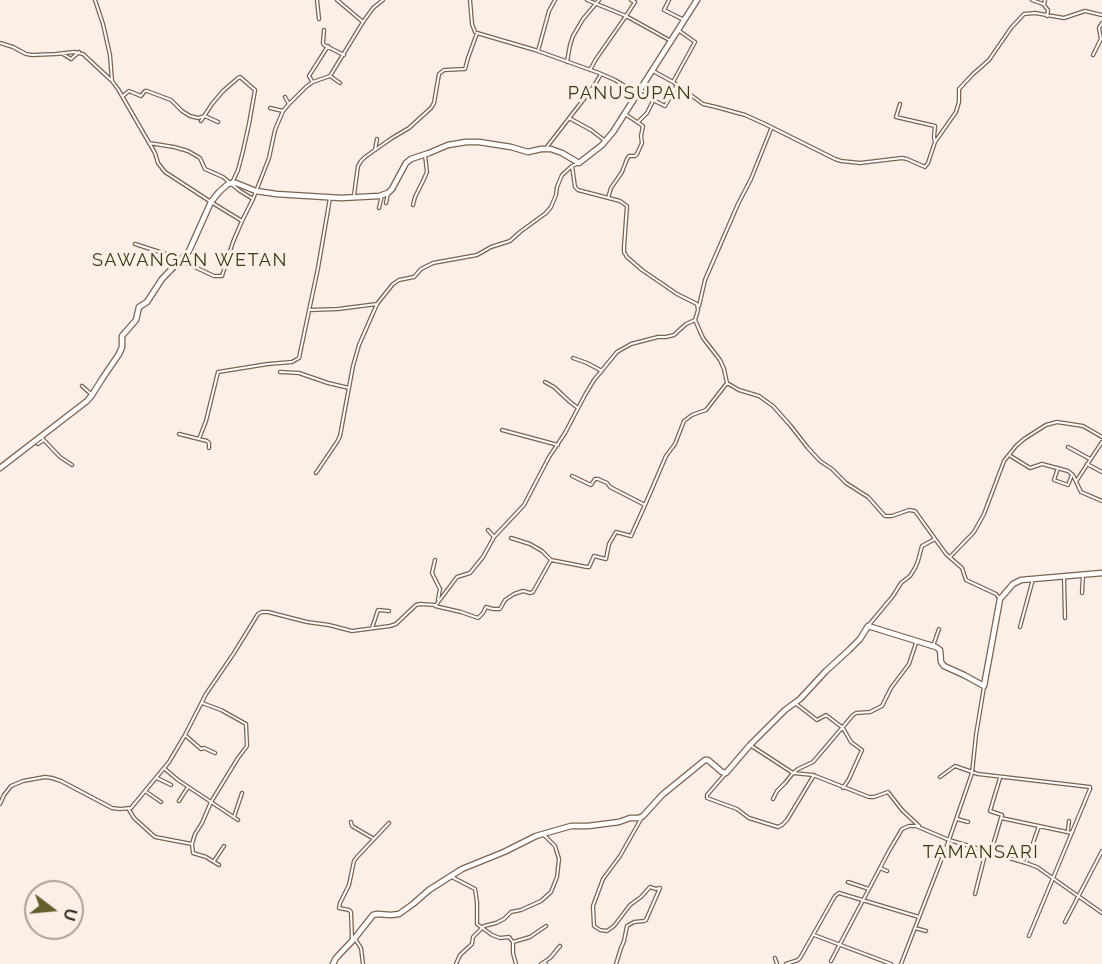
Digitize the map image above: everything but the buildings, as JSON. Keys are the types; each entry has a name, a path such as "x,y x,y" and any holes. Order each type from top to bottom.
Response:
{"street":[{"path":"95,0 104,24 111,55 112,81"},
{"path":"318,0 319,19"},
{"path":"337,0 363,21"},
{"path":"135,244 166,254 214,276 224,274 233,242 259,191 275,130 283,111 313,82 330,76 363,21 383,0"},
{"path":"354,198 358,166 365,157 410,128 431,108 441,71 465,69 476,33 472,24 470,0"},
{"path":"538,51 549,11 555,0"},
{"path":"587,0 626,16 671,41"},
{"path":"567,62 573,36 583,19 599,0"},
{"path":"669,0 665,10 684,20"},
{"path":"316,473 340,436 356,356 377,304 396,281 414,277 428,264 477,255 506,244 546,213 551,207 562,175 606,141 697,0"},
{"path":"1032,0 1048,9 1047,16"},
{"path":"1044,5 1045,0"},
{"path":"590,69 634,1"},
{"path":"653,71 673,82 704,105 745,115 841,161 860,162 902,158 926,167 935,142 956,112 959,89 989,60 1014,24 1026,13 1064,18 1085,11 1102,15"},
{"path":"1093,55 1101,39 1099,28 1102,23"},
{"path":"324,30 322,43 344,55"},
{"path":"673,82 695,42 678,30"},
{"path":"476,33 590,69 653,98 665,106 676,85"},
{"path":"0,43 29,55 80,52 83,54 112,81 123,96 158,163 165,171 242,221"},
{"path":"313,82 309,76 328,46"},
{"path":"63,53 71,59 80,52"},
{"path":"546,148 601,74"},
{"path":"330,76 340,83"},
{"path":"0,468 43,438 92,395 119,354 122,347 122,336 136,320 140,306 147,302 162,279 189,251 210,202 231,183 238,170 255,90 240,77 238,78 223,91 201,121"},
{"path":"123,96 129,91 141,96 147,91 171,99 190,116 198,118 205,116 218,123"},
{"path":"285,97 289,104"},
{"path":"637,122 647,113 653,100"},
{"path":"900,104 896,117 935,126 935,142"},
{"path":"270,108 283,111"},
{"path":"608,198 627,159 637,154 642,145 641,134 644,127 625,114"},
{"path":"569,118 606,141"},
{"path":"435,606 457,577 471,572 494,537 524,505 585,394 622,348 656,337 670,336 694,320 705,280 772,128"},
{"path":"375,150 377,139"},
{"path":"386,203 388,193 397,182 406,163 448,145 465,142 483,143 528,152 546,148 555,150 579,163"},
{"path":"149,143 188,151 200,158 205,169 223,177 240,192 253,199"},
{"path":"414,205 415,197 427,171 425,155"},
{"path":"572,166 576,189 620,201 628,207 624,247 627,257 677,294 699,306"},
{"path":"231,183 276,194 330,198 354,198 388,193"},
{"path":"379,208 382,195"},
{"path":"199,439 207,421 218,373 262,365 283,364 297,360 300,356 330,198"},
{"path":"310,310 377,304"},
{"path":"694,320 703,338 720,360 727,383 739,390 759,396 773,406 820,461 842,480 874,502 884,515 887,517 909,510 915,511 950,558 962,568 966,580 996,594 1000,599"},
{"path":"573,358 602,371"},
{"path":"280,372 302,374 328,384 349,388"},
{"path":"545,382 578,408"},
{"path":"511,538 530,544 551,560 589,567 594,556 606,559 609,544 615,532 632,536 666,456 675,444 684,421 706,410 727,383"},
{"path":"82,386 92,395"},
{"path":"950,558 974,532 984,514 1003,464 1028,436 1057,422 1083,426 1102,437"},
{"path":"502,430 558,445"},
{"path":"179,434 208,442 209,448"},
{"path":"38,444 43,438"},
{"path":"43,438 60,457 72,465"},
{"path":"1076,481 1102,442"},
{"path":"1068,447 1090,459"},
{"path":"1009,455 1030,468 1042,464 1070,472 1081,492 1102,501"},
{"path":"1087,464 1102,472"},
{"path":"1058,468 1054,480 1068,485 1072,474"},
{"path":"572,476 591,484 598,479 645,505"},
{"path":"488,530 494,537"},
{"path":"814,775 788,820 776,827 749,818 737,809 707,798 707,795 750,745 860,639 901,583 910,576 918,561 922,546 935,539"},
{"path":"435,560 432,573 440,589 438,603"},
{"path":"0,804 11,786 38,777 61,781 117,810 132,806 165,769 201,703 259,613 268,612 349,630 394,625 418,604 461,612 478,618 486,607 500,609 505,600 514,594 523,591 533,592 551,560"},
{"path":"901,964 957,819 972,773 976,735 1000,599 1018,580 1102,573"},
{"path":"1082,592 1083,575"},
{"path":"1064,576 1065,618"},
{"path":"1020,627 1033,579"},
{"path":"372,628 378,610 389,611"},
{"path":"991,610 997,612"},
{"path":"868,626 940,649 941,662 944,666 984,686"},
{"path":"933,646 939,629"},
{"path":"773,799 793,773 813,762 856,713 870,712 882,706 891,688 909,664 917,640"},
{"path":"201,703 221,710 246,725 246,748 211,802 192,844 193,853 219,865"},
{"path":"795,703 817,720 826,715 843,728 851,742 862,751 843,788"},
{"path":"185,735 201,749 204,747 215,753"},
{"path":"750,745 793,773 814,775 870,797 889,793 920,828"},
{"path":"616,964 627,926 646,920 660,888 650,887 630,905 614,926 607,931 600,930 594,926 593,906 603,879 620,856 643,816 662,795 705,760 726,773"},
{"path":"940,777 955,766 972,773 1000,778 1089,786 1090,789 1029,936"},
{"path":"165,769 238,820"},
{"path":"157,778 171,784"},
{"path":"1000,778 990,812 1001,815 1001,818 1072,832"},
{"path":"179,801 188,787"},
{"path":"145,791 161,802"},
{"path":"234,817 242,793"},
{"path":"128,808 135,819 155,837 192,844"},
{"path":"333,964 374,914 399,914 429,890 462,869 533,838 572,826 620,822 643,816"},
{"path":"991,853 1001,818"},
{"path":"957,819 969,822"},
{"path":"1067,831 1069,821"},
{"path":"351,822 352,826 374,839"},
{"path":"363,964 362,948 353,940 351,912 339,906 349,885 354,861 389,822"},
{"path":"831,961 902,829 912,825 949,840 1037,867 1102,914"},
{"path":"1026,863 1039,826"},
{"path":"456,964 460,955 472,944 473,937 482,928 504,919 511,912 542,901 551,892 557,877 559,861 555,846 544,835"},
{"path":"214,862 224,846"},
{"path":"975,894 986,851"},
{"path":"1065,922 1102,851"},
{"path":"880,868 886,871"},
{"path":"450,876 475,889 477,924 492,935 500,938 509,937 513,942 516,964"},
{"path":"848,882 869,889"},
{"path":"786,964 800,958 837,894 844,893 919,916"},
{"path":"513,942 530,937 546,926"},
{"path":"915,928 926,931"},
{"path":"814,935 891,964"},
{"path":"544,963 560,946"},
{"path":"775,958 777,964"}],"district":[{"name":"PANUSUPAN","path":"630,94"},
{"name":"SAWANGAN WETAN","path":"190,261"},
{"name":"TAMANSARI","path":"981,853"}]}
